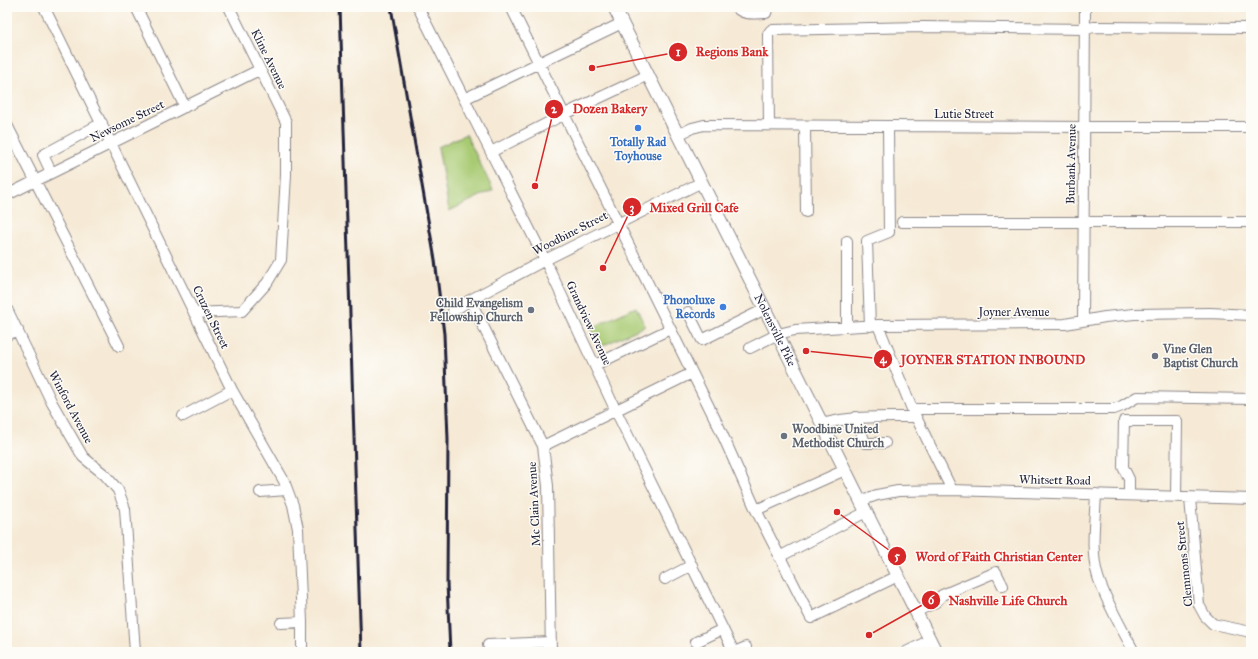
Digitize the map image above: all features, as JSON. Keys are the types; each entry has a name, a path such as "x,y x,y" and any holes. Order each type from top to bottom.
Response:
{"main road":[{"name":"Nolensville Pike","path":"614,7 936,652"}],"street":[{"name":"Cruzen Street","path":"44,7 232,390 284,481 293,505 298,528 302,652"},
{"path":"136,7 185,107"},
{"name":"Kline Avenue","path":"194,313 242,311 267,283 282,260 286,175 286,122 229,7"},
{"name":"Grandview Avenue","path":"418,7 545,260 616,411 734,652"},
{"path":"511,7 719,427 779,557 811,618 898,576"},
{"path":"736,7 744,13 766,13 768,7"},
{"name":"Burbank Avenue","path":"1083,321 1085,7"},
{"path":"464,99 622,23"},
{"path":"769,125 768,34 771,30 923,27 1085,29 1094,27 1251,28"},
{"name":"Newsome Street","path":"7,195 259,70"},
{"path":"491,152 565,114 648,75"},
{"path":"51,172 44,155 102,123"},
{"path":"7,125 119,346"},
{"name":"Lutie Street","path":"678,135 704,125 1251,127"},
{"path":"805,126 806,212"},
{"path":"888,126 889,232 867,241 874,326 912,413 952,490"},
{"name":"Woodbine Street","path":"453,311 470,300 545,260 702,182"},
{"path":"902,222 1251,222"},
{"path":"847,240 847,326"},
{"name":"Mc Clain Avenue","path":"470,300 543,446 548,486 551,647"},
{"name":"Winford Avenue","path":"7,309 52,402 83,457 105,475 118,490 125,509 135,652"},
{"path":"688,312 702,340 765,309"},
{"name":"Joyner Avenue","path":"750,348 778,334 795,330 847,326 1065,324 1134,314 1210,313 1251,315"},
{"path":"595,365 670,329"},
{"path":"7,335 18,330"},
{"path":"543,446 692,373"},
{"path":"183,416 232,390"},
{"path":"822,424 839,419 912,413 1114,409 1137,397 1251,398"},
{"path":"856,417 865,442 885,443"},
{"path":"1129,495 1129,479 1124,467 1124,421 1177,421 1176,497"},
{"path":"756,510 845,470"},
{"path":"260,492 287,490"},
{"name":"Whitsett Road","path":"860,501 877,495 898,491 952,490 1251,499"},
{"path":"1096,494 1094,553 1098,576 1104,592 1134,652"},
{"name":"Clemmons Street","path":"1190,498 1199,605 1205,616 1213,624 1251,632"},
{"path":"779,557 866,512"},
{"path":"665,578 692,566"},
{"path":"916,612 936,602 942,595 996,572 1003,586"},
{"path":"281,623 302,622"},
{"path":"696,642 723,629"},
{"path":"906,652 930,640"},
{"path":"488,645 551,647"},
{"path":"734,652 746,647"}],"green space":[{"path":"466,134 493,190 449,211 438,147"},
{"path":"636,307 645,326 600,347 591,328"}],"railway":[{"path":"340,7 361,652"},
{"path":"391,7 435,260 444,334 448,439 447,583 450,652"}],"place":[{"name":"Regions Bank","path":"592,68"},
{"name":"Totally Rad Toyhouse","path":"638,128"},
{"name":"Dozen Bakery","path":"535,186"},
{"name":"Mixed Grill Cafe","path":"603,268"},
{"name":"Phonoluxe Records","path":"723,307"},
{"name":"Child Evangelism Fellowship Church","path":"531,310"},
{"name":"JOYNER STATION INBOUND","path":"806,351"},
{"name":"Vine Glen Baptist Church","path":"1155,356"},
{"name":"Woodbine United Methodist Church","path":"784,436"},
{"name":"Word of Faith Christian Center","path":"837,512"},
{"name":"Nashville Life Church","path":"869,635"}]}
